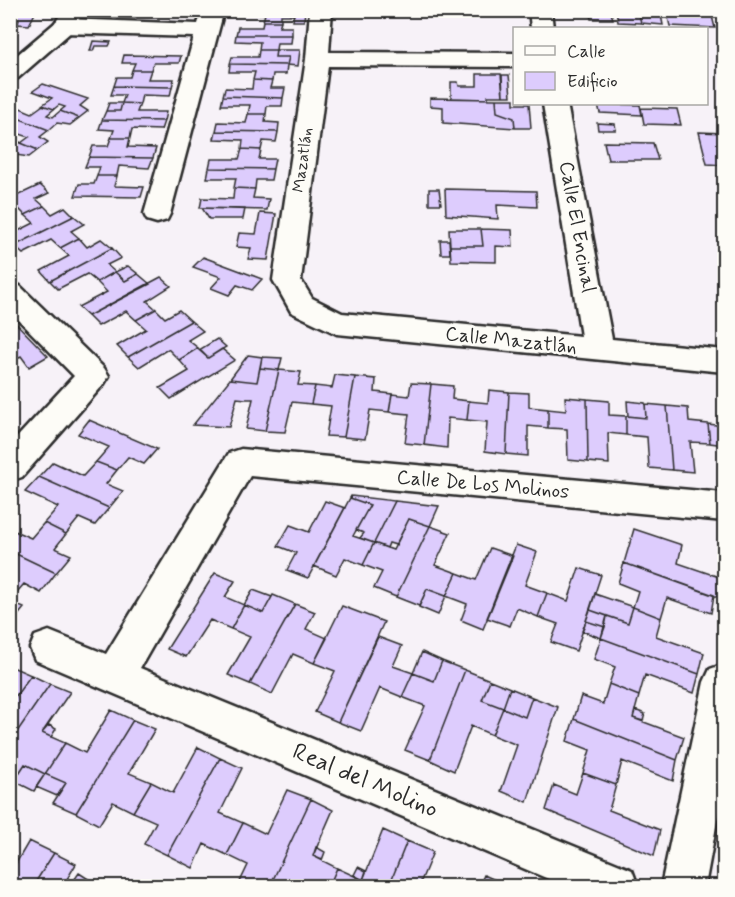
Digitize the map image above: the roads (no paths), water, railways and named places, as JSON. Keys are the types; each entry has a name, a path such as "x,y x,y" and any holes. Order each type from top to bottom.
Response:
{"street":[{"name":"Mazatlán","path":"301,305 287,280 317,59 321,10"},
{"path":"540,10 543,27"},
{"path":"10,73 69,18 210,21 157,214"},
{"path":"317,59 513,60"},
{"name":"Calle El Encinal","path":"555,105 599,350"},
{"path":"10,292 93,376 10,468"},
{"name":"Calle Mazatlán","path":"301,305 337,323 724,361"},
{"name":"Calle De Los Molinos","path":"115,675 242,462 724,507"},
{"name":"Real del Molino","path":"49,648 616,886"},
{"path":"683,886 724,682"}]}
